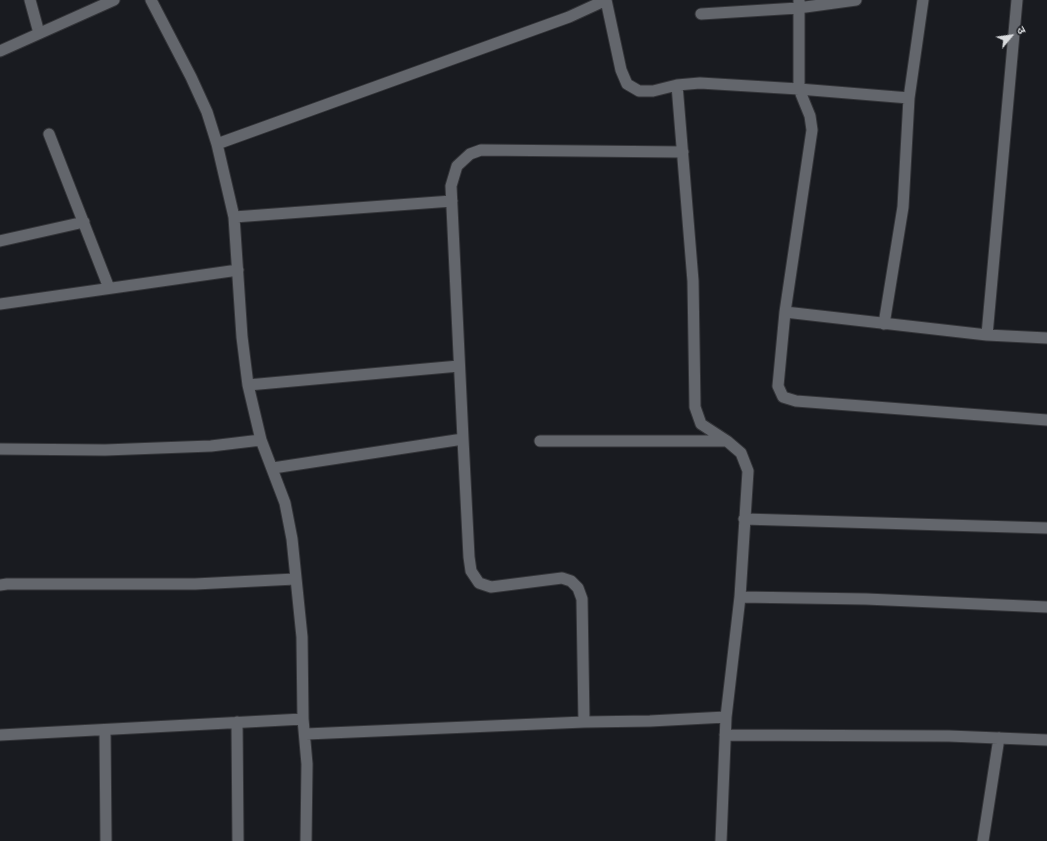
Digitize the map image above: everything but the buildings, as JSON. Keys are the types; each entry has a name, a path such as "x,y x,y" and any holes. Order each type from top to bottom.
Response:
{"street":[{"path":"30,0 39,33"},
{"path":"0,51 114,0"},
{"path":"151,0 191,77 207,112 217,144 234,217 242,337 248,385 261,440 273,468 288,517 292,539 302,637 303,718 306,734 307,764 306,841"},
{"path":"217,144 569,17 606,0 621,70 627,84 639,91 653,91 700,83 909,98"},
{"path":"701,14 856,0"},
{"path":"884,324 903,207 909,98 923,0"},
{"path":"987,335 1017,0"},
{"path":"799,4 799,89 810,116 812,130 785,312 778,386 783,397 796,401 1047,420"},
{"path":"678,86 693,281 695,407 701,424 727,441 741,453 748,471 740,597 726,717 721,841"},
{"path":"49,134 109,288"},
{"path":"584,722 582,600 578,588 571,580 562,578 491,586 479,583 471,571 459,366 451,186 457,166 470,154 481,150 683,152"},
{"path":"234,217 452,201"},
{"path":"0,241 84,222"},
{"path":"0,304 238,270"},
{"path":"785,312 987,335 1047,338"},
{"path":"248,385 459,366"},
{"path":"273,468 463,439"},
{"path":"0,449 105,450 211,446 261,440"},
{"path":"540,441 727,441"},
{"path":"744,519 1047,528"},
{"path":"0,585 195,584 295,579"},
{"path":"740,597 866,599 1047,607"},
{"path":"306,734 726,717"},
{"path":"0,735 303,718"},
{"path":"237,722 238,841"},
{"path":"104,730 106,841"},
{"path":"725,735 999,738 1047,740"},
{"path":"983,841 999,738"}]}
